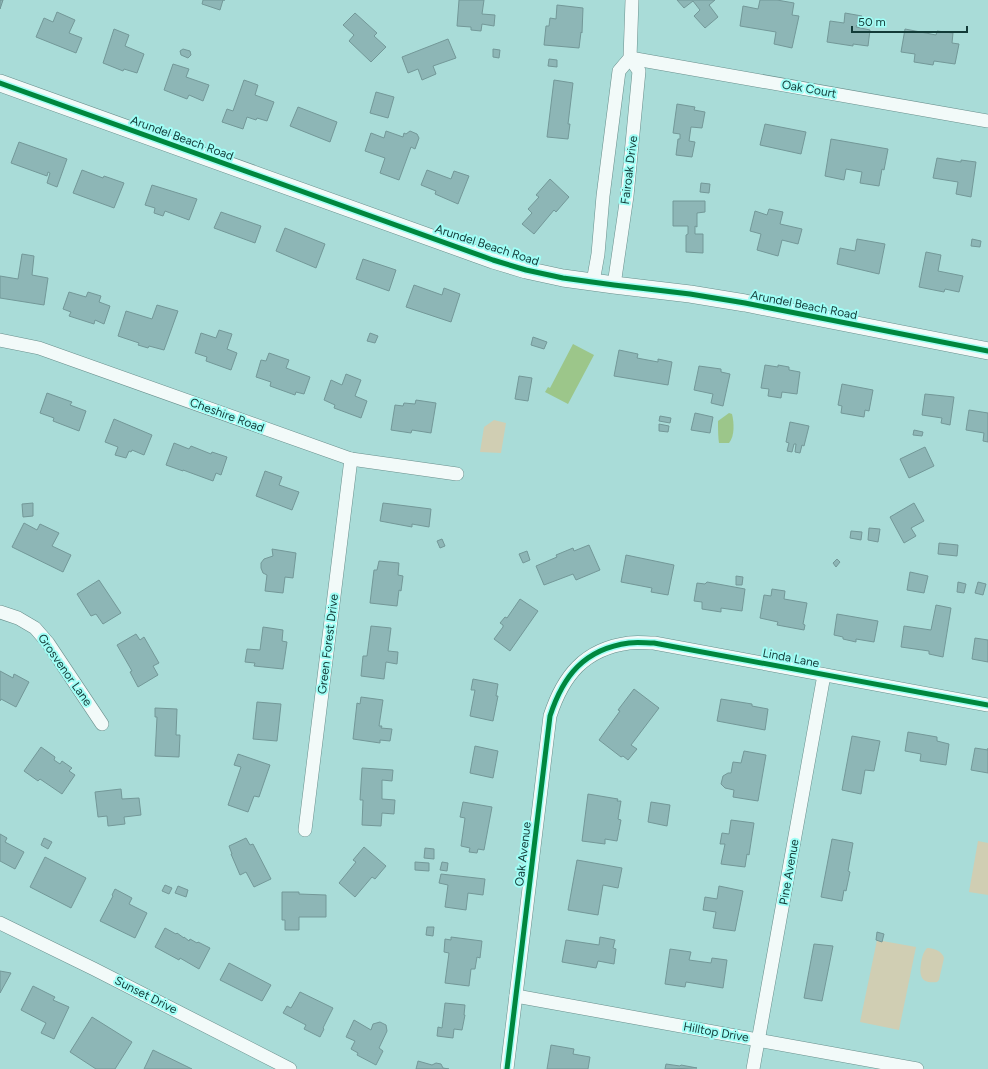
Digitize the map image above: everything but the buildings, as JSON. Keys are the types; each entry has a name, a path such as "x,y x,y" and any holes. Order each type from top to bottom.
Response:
{"street":[{"path":"630,58 632,0"},
{"name":"Oak Court","path":"630,58 988,121"},
{"name":"Fairoak Drive","path":"593,282 598,254 603,196 619,71 630,58 640,70 627,196 614,286"},
{"name":"Arundel Beach Road","path":"0,83 493,260 526,270 563,278 614,286 690,294 745,303 988,351"},
{"name":"Cheshire Road","path":"0,340 39,348 351,459 457,474"},
{"name":"Green Forest Drive","path":"306,830 351,459"},
{"name":"Grosvenor Lane","path":"0,612 18,618 35,628 48,643 102,724"},
{"name":"Linda Lane","path":"592,656 612,647 629,643 654,642 988,705"},
{"name":"Oak Avenue","path":"507,1069 550,716 559,693 571,673 592,656"},
{"name":"Pine Avenue","path":"753,1069 824,675"},
{"name":"Sunset Drive","path":"0,923 290,1069"},
{"name":"Hilltop Drive","path":"516,996 917,1069"}],"shaded area":[{"path":"573,344 594,355 568,404 545,392 548,387 550,388"},
{"path":"729,413 732,414 734,429 731,440 729,443 719,443 718,421"},
{"path":"494,420 506,423 501,453 480,452 484,427"},
{"path":"978,841 988,843 988,895 969,892"},
{"path":"877,940 916,947 899,1030 860,1022"},
{"path":"927,948 938,951 944,958 939,980 937,982 927,982 922,978 920,972 922,959"}],"cycle path":[{"path":"0,83 493,260 526,270 563,278 690,294 745,303 988,351"},
{"path":"507,1069 550,716 555,702 569,677 588,658 613,646 632,643 654,643 988,705"}]}
